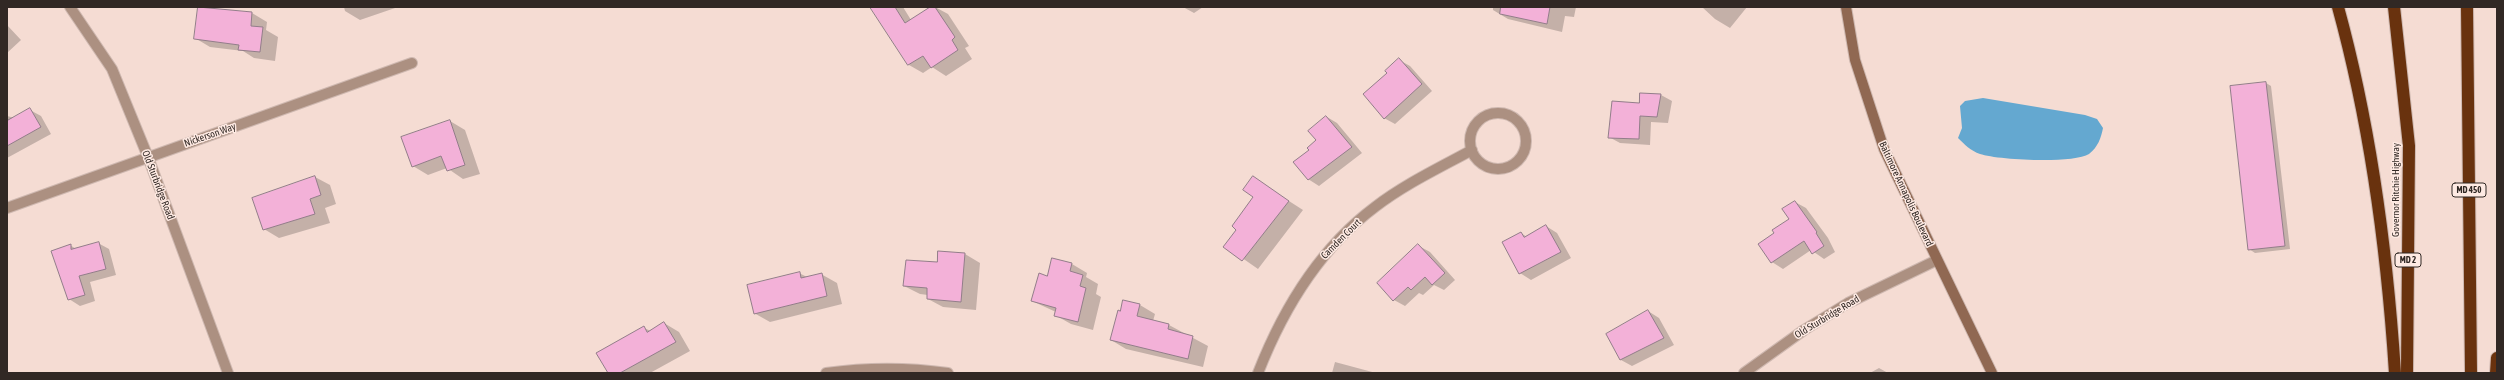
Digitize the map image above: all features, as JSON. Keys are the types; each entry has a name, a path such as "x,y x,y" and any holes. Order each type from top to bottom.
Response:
{"highway":[{"path":"2338,7 2367,130 2379,199 2390,290 2395,373"},
{"name":"Governor Ritchie Highway","path":"2394,7 2409,146 2407,373"},
{"name":"MD 450","path":"2467,7 2470,373"},
{"path":"2496,373 2497,358"}],"street":[{"name":"Old Sturbridge Road","path":"70,7 112,69 148,157 228,373"},
{"name":"Baltimore Annapolis Boulevard","path":"1846,7 1855,60 1884,149 1992,373"},
{"name":"Nickerson Way","path":"7,208 412,63"},
{"path":"1494,114 1513,117 1525,132 1526,141 1521,158 1508,168 1490,168 1482,164 1472,150 1472,131 1485,117 1494,114"},
{"name":"Camden Court","path":"1258,373 1275,330 1296,294 1320,260 1374,207 1408,184 1472,150"},
{"name":"Old Sturbridge Road","path":"1744,373 1804,330 1848,302 1937,260"},
{"path":"826,373 865,367 912,368 948,373"}],"water":[{"path":"1983,98 2085,115 2097,119 2103,128 2099,142 2089,154 2068,159 2035,160 2002,158 1977,153 1958,138 1962,128 1960,106 1965,101"}],"building":[{"path":"198,7 252,12 251,26 263,27 260,52 238,50 239,45 194,39"},
{"path":"870,7 895,7 905,23 930,7 935,7 955,37 952,40 958,50 931,68 923,56 908,65"},
{"path":"1501,7 1550,7 1547,24 1500,14"},
{"path":"1399,58 1422,84 1384,119 1363,94 1387,73 1385,71"},
{"path":"2266,82 2285,246 2248,250 2230,86"},
{"path":"1640,93 1661,94 1657,117 1640,116 1639,139 1608,138 1612,101 1639,103"},
{"path":"30,108 41,127 7,146 7,121"},
{"path":"1326,116 1352,147 1308,180 1293,162 1309,150 1307,148 1316,140 1308,131"},
{"path":"450,120 465,165 447,171 441,156 412,167 401,137"},
{"path":"315,176 321,195 310,199 315,214 263,230 252,198"},
{"path":"1253,176 1289,201 1242,261 1223,247 1236,230 1232,226 1253,197 1243,190"},
{"path":"1795,201 1817,232 1816,233 1824,246 1812,254 1804,241 1771,263 1758,244 1774,233 1772,230 1789,219 1782,209"},
{"path":"1546,225 1561,252 1519,274 1502,242 1521,232 1524,237"},
{"path":"99,242 106,269 79,276 85,295 68,300 51,251 71,244 71,249"},
{"path":"1418,244 1445,273 1432,285 1425,277 1411,290 1408,287 1393,301 1377,283"},
{"path":"938,251 965,253 961,302 927,299 927,288 903,286 906,260 937,262"},
{"path":"1052,258 1072,263 1070,271 1083,275 1080,286 1086,288 1078,322 1054,316 1056,308 1031,301 1039,273 1047,276"},
{"path":"800,272 801,278 822,273 827,296 754,314 747,285"},
{"path":"1123,300 1140,304 1137,316 1169,324 1168,329 1193,336 1188,359 1110,340 1118,310 1120,311"},
{"path":"1648,310 1664,338 1620,360 1606,334"},
{"path":"664,322 676,342 620,373 608,373 596,353 644,326 647,332"}]}
